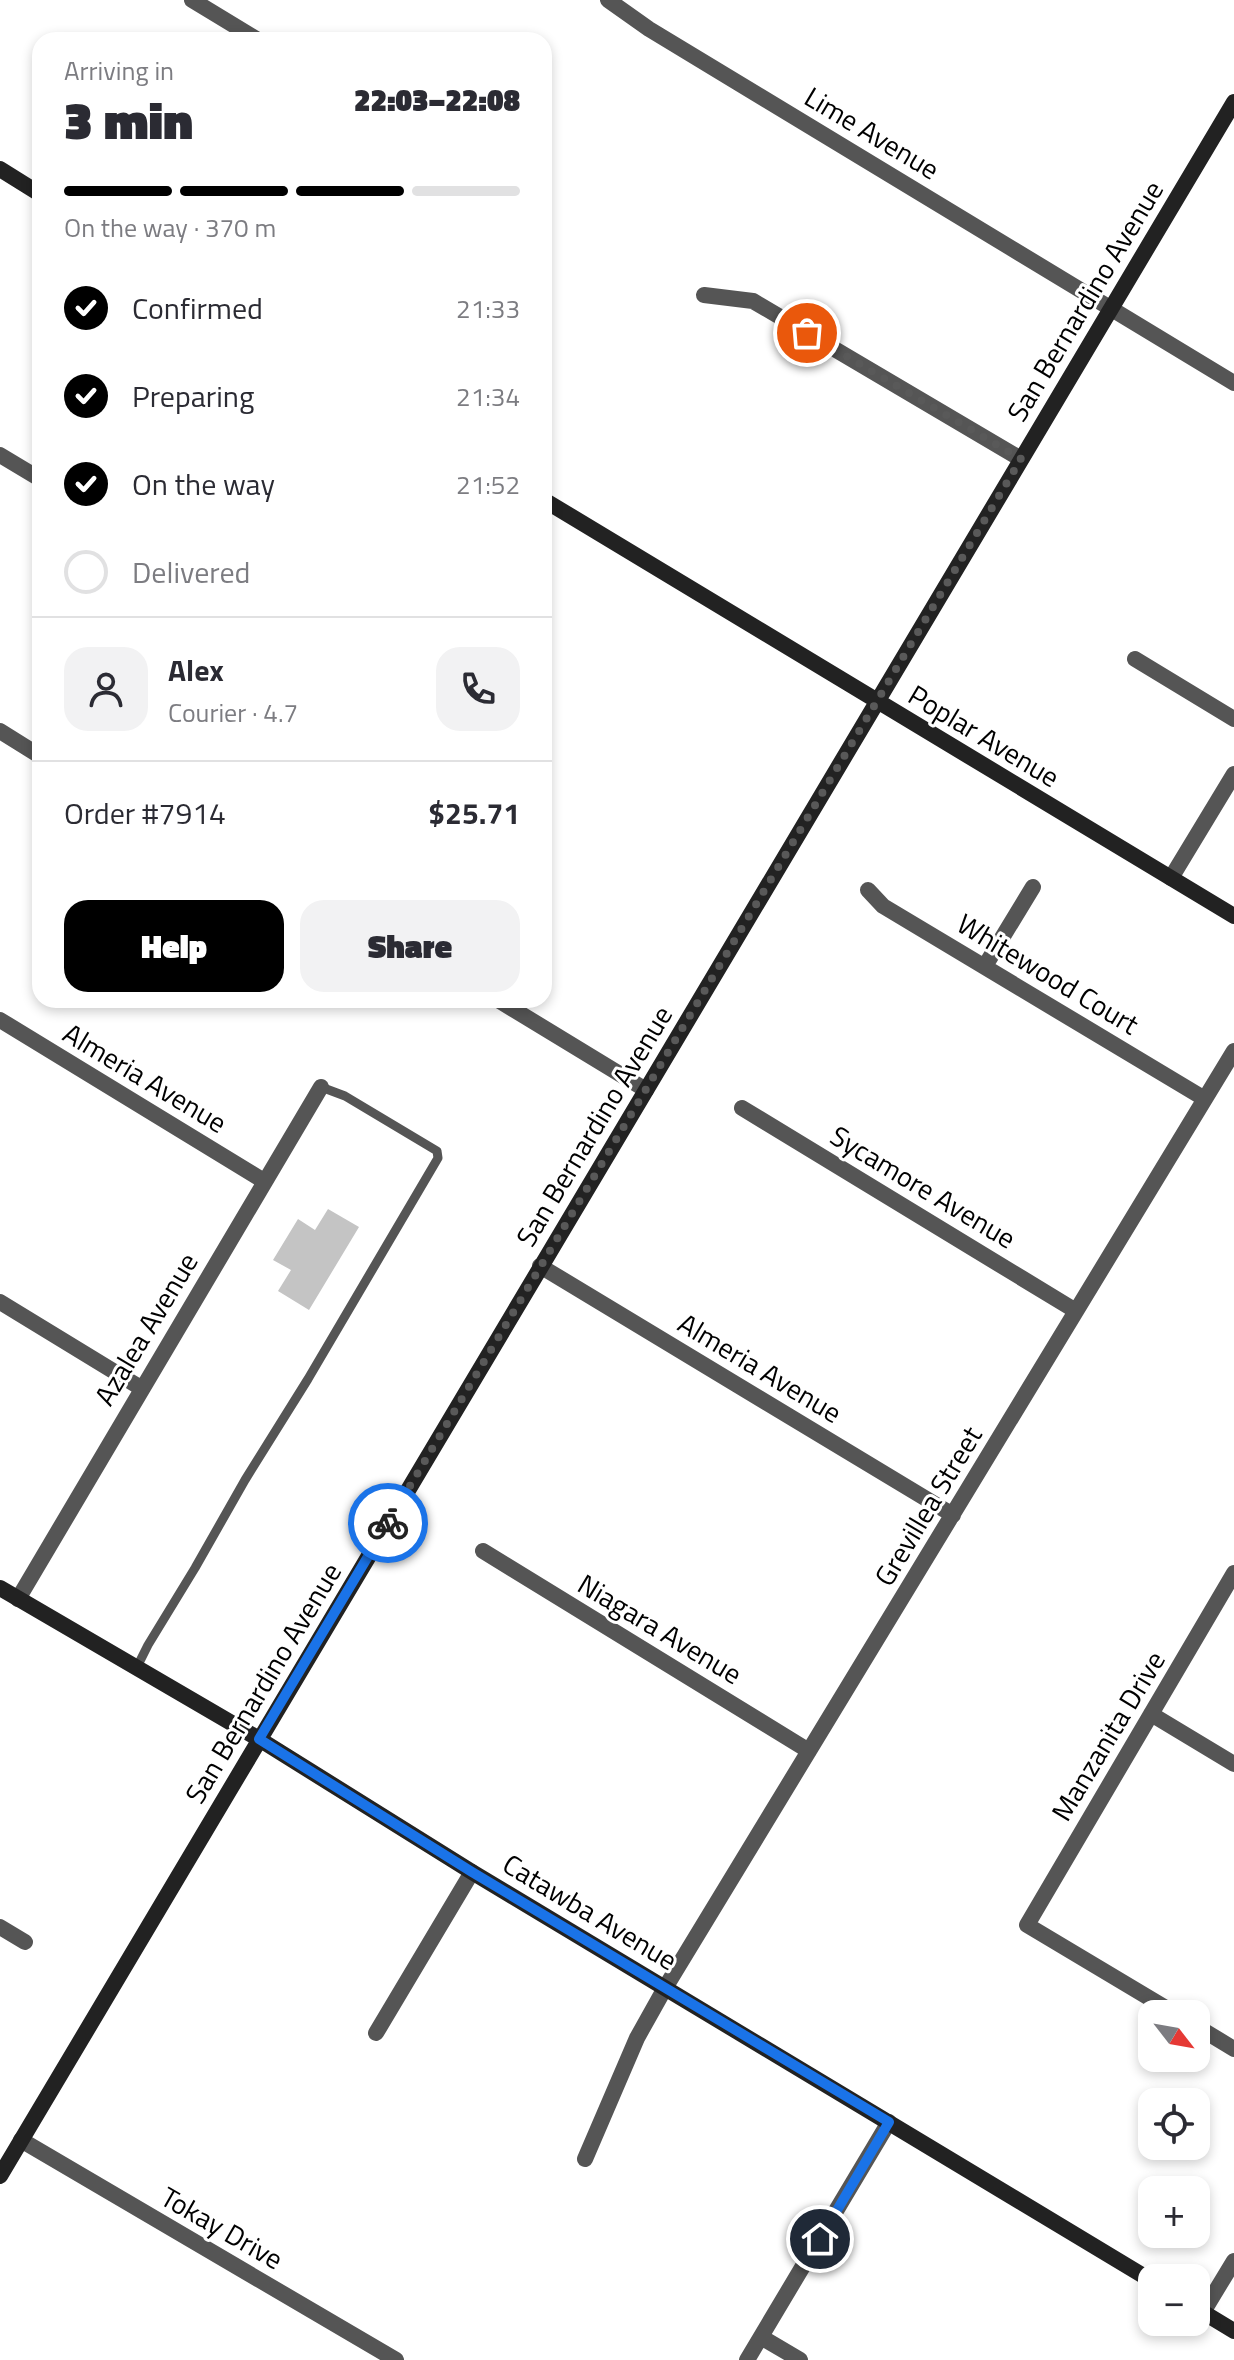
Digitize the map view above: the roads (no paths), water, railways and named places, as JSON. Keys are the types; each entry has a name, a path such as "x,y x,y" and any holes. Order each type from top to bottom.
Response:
{"main road":[{"name":"San Bernardino Avenue","path":"0,2176 1110,308 1231,113"},
{"path":"0,169 32,189"},
{"name":"Poplar Avenue","path":"552,505 1234,916"},
{"name":"Catawba Avenue","path":"0,1588 259,1739 472,1872 1138,2273"},
{"path":"1210,2316 1234,2331"}],"street":[{"path":"192,0 245,32"},
{"name":"Lime Avenue","path":"608,0 649,29 1234,383"},
{"path":"704,295 753,301 1021,459"},
{"path":"0,455 32,474"},
{"path":"1135,659 1234,719"},
{"path":"0,731 32,751"},
{"path":"1171,878 1234,774"},
{"path":"985,966 1033,887"},
{"name":"Whitewood Court","path":"868,890 883,906 1205,1099"},
{"path":"511,1008 646,1090"},
{"name":"Almeria Avenue","path":"0,1020 264,1181"},
{"name":"Grevillea Street","path":"585,2159 637,2038 665,1988 1234,1051"},
{"name":"Azalea Avenue","path":"18,1599 321,1087"},
{"name":"Sycamore Avenue","path":"742,1108 1076,1311"},
{"name":"Almeria Avenue","path":"540,1266 953,1515"},
{"path":"0,1302 141,1388"},
{"name":"Niagara Avenue","path":"483,1551 809,1751"},
{"name":"Manzanita Drive","path":"1153,2000 1027,1925 1234,1573"},
{"path":"1151,1714 1234,1764"},
{"path":"376,2033 472,1872"},
{"path":"0,1927 25,1942"},
{"path":"1210,2034 1234,2049"},
{"path":"747,2360 889,2122"},
{"name":"Tokay Drive","path":"21,2140 396,2360"},
{"path":"1210,2296 1234,2261"},
{"path":"761,2337 800,2360"}],"lane":[{"path":"136,1669 438,1158 437,1151 345,1096 321,1087"}]}
